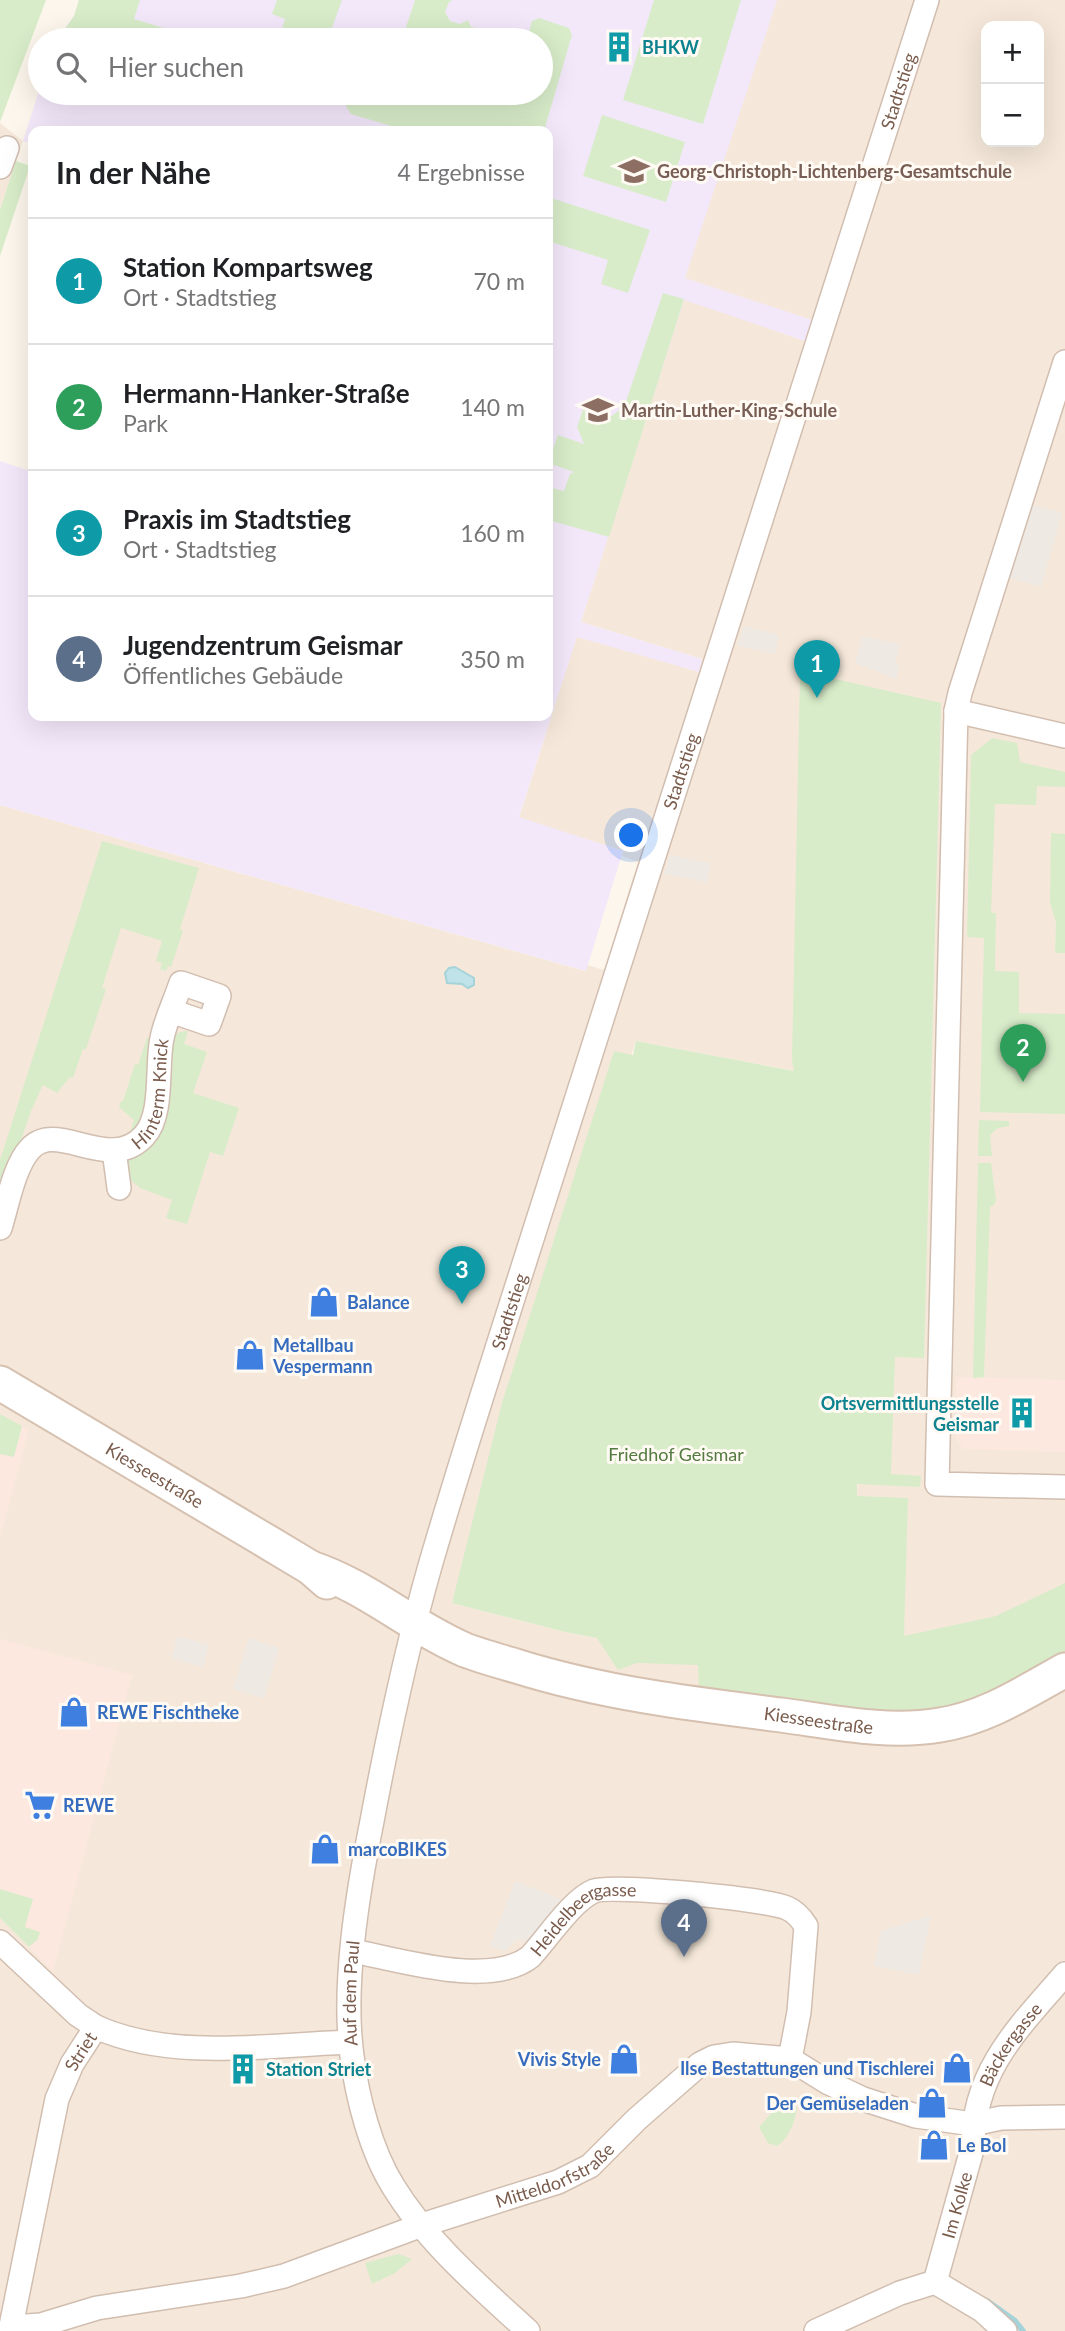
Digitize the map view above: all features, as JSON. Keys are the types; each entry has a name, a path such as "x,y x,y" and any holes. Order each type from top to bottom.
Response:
{"street":[{"name":"Stadtstieg","path":"413,1632 437,1543 600,1021 927,0"},
{"path":"1065,362 956,711 937,1484 1065,1487"},
{"path":"956,711 1065,736"},
{"name":"Hinterm Knick","path":"0,1228 20,1167 29,1150 36,1144 43,1140 58,1139 102,1151 133,1145 145,1136 155,1112 162,1038 171,1012"},
{"path":"114,1150 119,1188"},
{"name":"Kiesseestraße","path":"0,1383 311,1568 334,1576 413,1632 562,1679 674,1701 904,1729 942,1725 980,1714 1065,1670"},
{"name":"Auf dem Paul","path":"413,1632 363,1862 349,2001 352,2064 382,2167 395,2190 462,2269 528,2331"},
{"name":"Heidelbeergasse","path":"353,1951 443,1968 471,1971 500,1969 523,1963 578,1904 594,1891 629,1890 744,1898 773,1903 788,1908 799,1916 806,1926 799,2012 790,2059"},
{"path":"0,1942 78,2015 96,2027"},
{"name":"Bäckergasse","path":"973,2124 986,2078 1016,2031 1065,1974"},
{"name":"Striet","path":"11,2329 57,2099 72,2064 96,2027 128,2040 161,2045 226,2047 350,2042"},
{"name":"Mitteldorfstraße","path":"11,2329 41,2325 97,2308 271,2279 351,2253 422,2225 540,2189 578,2174 603,2155 637,2119 700,2064 714,2057 733,2054 790,2059 827,2082 863,2099 916,2116 973,2124 1001,2118 1065,2117"},
{"name":"Im Kolke","path":"935,2282 973,2146 973,2124"},
{"path":"816,2331 900,2293 935,2282 982,2310 1005,2331"}],"shaded area":[{"path":"79,0 777,0 685,278 812,320 805,341 684,300 581,622 702,659 699,672 577,637 553,711 553,126 28,126 28,142 23,141 35,105 553,105 553,28 66,28 74,16"},
{"path":"777,0 1065,0 1065,2331 0,2331 0,805 585,971 587,965 604,970 638,862 622,856 623,851 519,818 550,721 553,721 553,711 577,636 699,672 702,659 581,622 684,299 805,341 812,320 684,279","holes":["636,1041 795,1071 863,1330 857,1496 597,1638 452,1603"]},
{"path":"0,123 23,141 0,210"},
{"path":"0,461 28,470 28,721 550,721 519,817 623,851 586,971 0,805"},
{"path":"1033,505 1062,513 1041,587 1010,578"},
{"path":"744,626 779,635 775,654 737,645"},
{"path":"863,636 900,644 895,664 900,665 896,679 855,663"},
{"path":"670,855 711,863 707,882 664,874"},
{"path":"956,1377 1065,1380 1065,1452 963,1449 955,1437"},
{"path":"0,1414 29,1430 0,1537"},
{"path":"178,1636 209,1645 203,1667 171,1658"},
{"path":"249,1638 279,1648 264,1698 233,1689"},
{"path":"0,1639 132,1675 53,1971 0,1918"},
{"path":"515,1881 563,1900 530,1942 516,1940 505,1951 490,1946"},
{"path":"931,1915 919,1975 874,1966 881,1931"}],"green space":[{"path":"0,0 46,0 35,28 28,28 28,48 0,122"},
{"path":"79,0 140,0 134,19 164,28 66,28 74,16"},
{"path":"277,0 342,0 332,28 282,28 285,19 272,14"},
{"path":"415,0 453,0 449,2 445,12 450,21 460,24 468,20 471,27 476,28 406,28"},
{"path":"654,0 741,0 703,124 623,100"},
{"path":"539,18 569,28 572,35 553,100 553,28 530,28 532,21"},
{"path":"346,105 552,105 545,126 391,126 351,114"},
{"path":"602,115 685,142 666,202 583,176"},
{"path":"16,161 28,165 0,256 0,210"},
{"path":"553,199 650,230 628,293 601,284 608,260 553,243"},
{"path":"663,293 684,299 609,537 553,521 553,488 564,491 570,474 574,472 553,465 553,449 558,435 584,444 577,427 583,409 610,417 624,407"},
{"name":"Friedhof Geismar","path":"800,671 941,703 924,1358 895,1357 891,1474 921,1476 920,1487 857,1484 857,1496 908,1498 904,1636 996,1616 1065,1583 1065,1658 994,1698 909,1719 699,1692 698,1665 637,1663 618,1670 597,1638 452,1603 502,1403 614,1051 633,1055 636,1041 794,1071 792,1060"},
{"path":"992,738 1017,743 1020,762 1065,772 1065,787 1037,786 1036,805 995,804 991,913 996,913 995,971 1019,972 1019,1013 1065,1014 1065,1114 980,1112 984,938 967,937 971,755"},
{"path":"1051,833 1065,834 1065,953 1055,953 1056,922 1050,903"},
{"path":"102,841 199,868 180,929 183,931 171,967 168,966 166,971 160,969 162,963 156,961 162,941 121,928 102,988 106,989 86,1049 83,1049 73,1078 70,1077 57,1093 43,1085 31,1111 0,1201 0,1160"},
{"path":"188,1031 184,1044 207,1052 193,1093 239,1108 223,1156 210,1152 187,1224 166,1218 172,1200 140,1188 125,1175 126,1156 139,1148 146,1151 162,1128 171,1094 173,1054 168,1050 174,1036"},
{"path":"147,1038 153,1040 148,1114 133,1136 108,1141 110,1137 116,1139 130,1132 134,1120 119,1107"},
{"path":"979,1120 1009,1121 1009,1126 998,1128 990,1135 992,1156 978,1156"},
{"path":"978,1163 991,1163 996,1200 990,1207 984,1377 973,1378"},
{"path":"0,1414 22,1426 14,1457 0,1454"},
{"path":"0,1889 33,1899 25,1927 40,1932 38,1939 29,1947 0,1918"},
{"path":"786,2102 797,2107 796,2113 788,2134 777,2146 768,2143 759,2127 776,2108"},
{"path":"398,2254 412,2259 395,2273 372,2284 365,2263"}],"water":[{"path":"455,967 474,978 474,985 468,988 462,984 447,983 445,973 449,968"}],"waterway":[{"path":"987,2301 1015,2321 1023,2331"}],"place":[{"name":"BHKW","path":"619,47"},
{"name":"Georg-Christoph-Lichtenberg-Gesamtschule","path":"634,171"},
{"name":"Martin-Luther-King-Schule","path":"598,410"},
{"name":"Station Kompartsweg","path":"817,698"},
{"name":"Hermann-Hanker-Straße","path":"1023,1082"},
{"name":"Balance","path":"324,1302"},
{"name":"Praxis im Stadtstieg","path":"462,1304"},
{"name":"Metallbau Vespermann","path":"250,1355"},
{"name":"Ortsvermittlungsstelle Geismar","path":"1022,1413"},
{"name":"REWE Fischtheke","path":"74,1712"},
{"name":"REWE","path":"40,1805"},
{"name":"marcoBIKES","path":"325,1849"},
{"name":"Jugendzentrum Geismar","path":"684,1957"},
{"name":"Vivis Style","path":"624,2059"},
{"name":"Ilse Bestattungen und Tischlerei","path":"957,2068"},
{"name":"Station Striet","path":"243,2069"},
{"name":"Der Gemüseladen","path":"932,2103"},
{"name":"Le Bol","path":"934,2145"}]}
